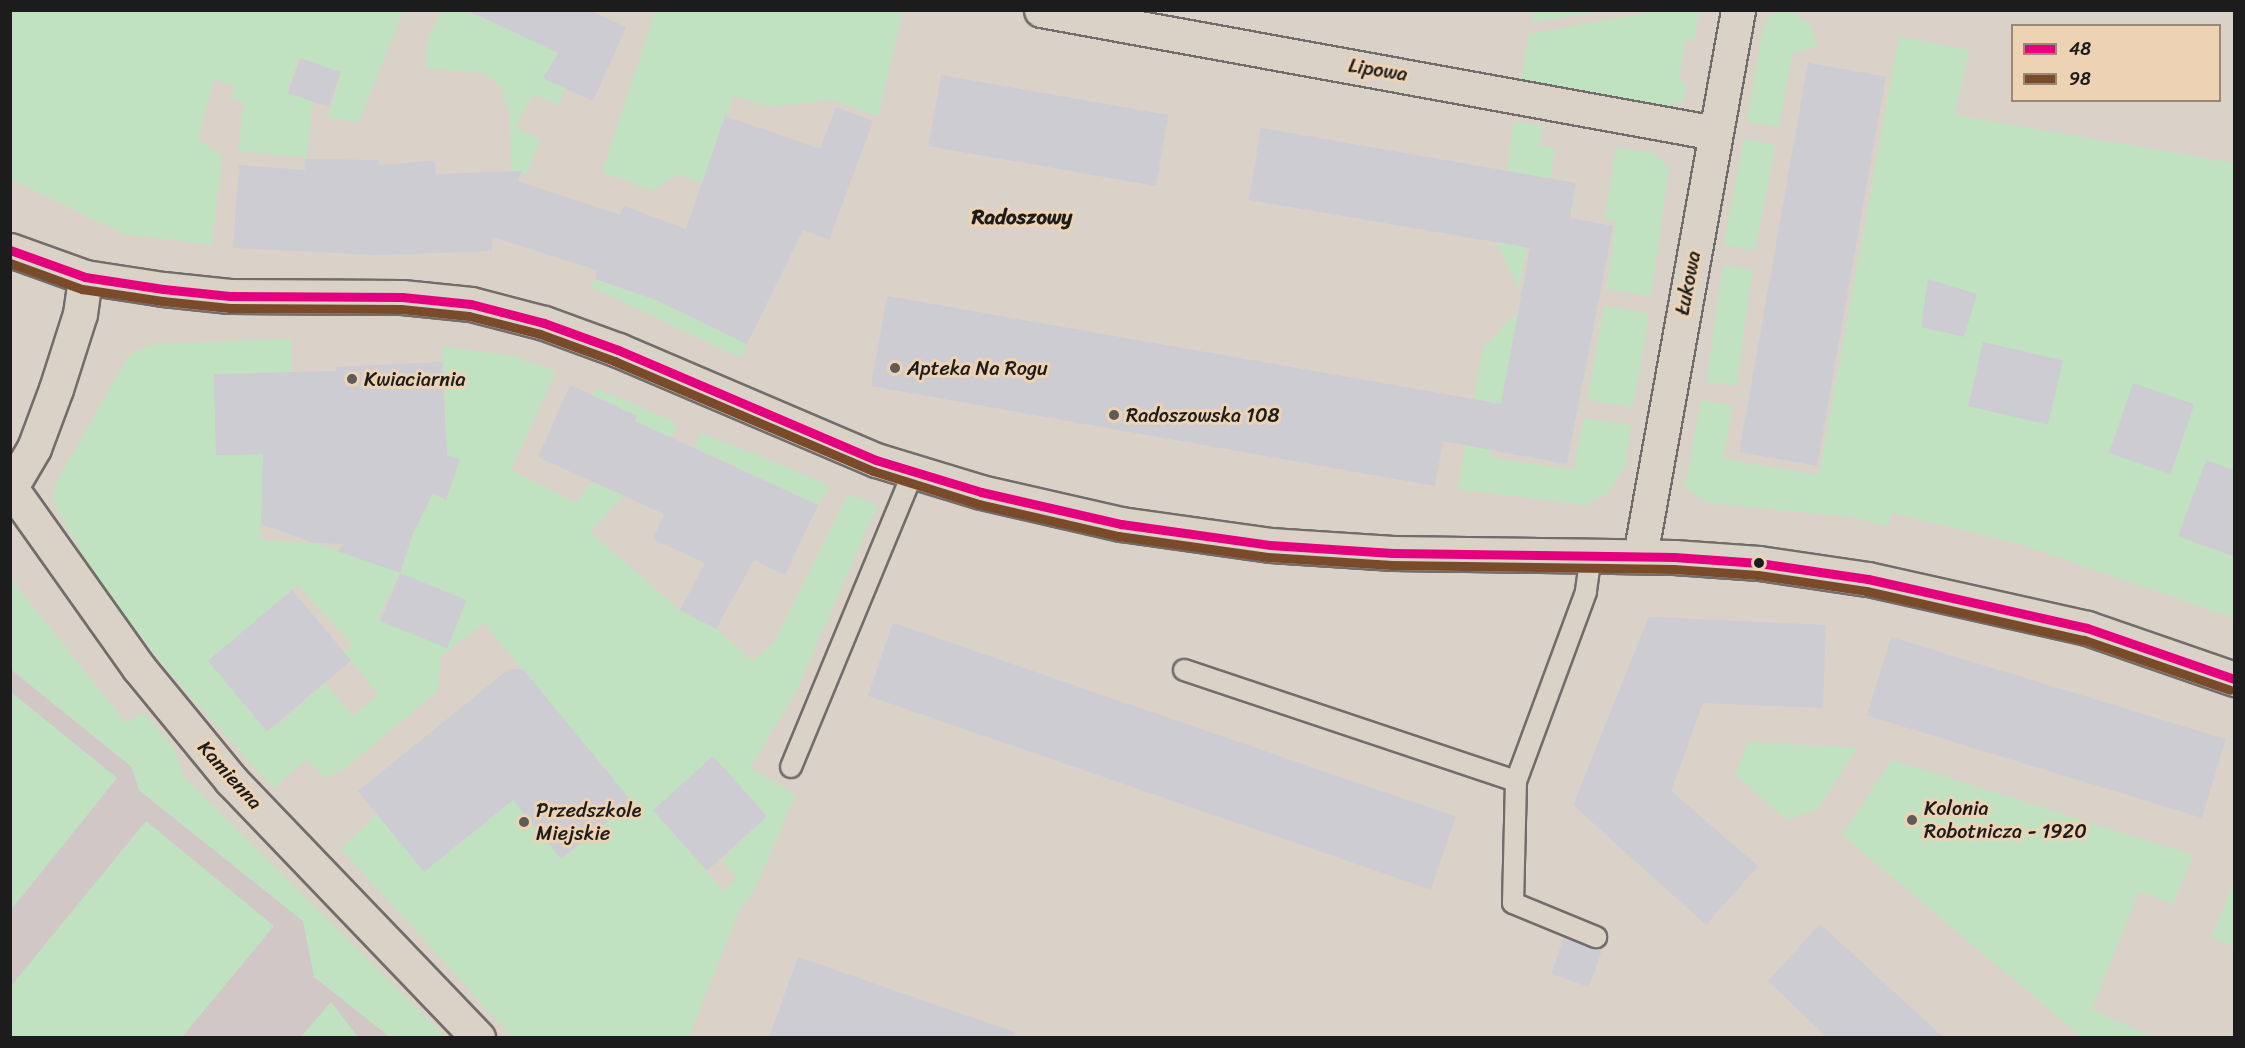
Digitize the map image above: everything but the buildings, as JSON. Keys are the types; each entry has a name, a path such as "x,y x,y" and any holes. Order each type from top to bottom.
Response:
{"street":[{"name":"Lipowa","path":"1041,10 1715,133"},
{"name":"Łukowa","path":"1640,556 1738,10"},
{"path":"10,250 85,277 230,296 402,297 471,304 544,323 618,350 781,422 913,472 1121,524 1270,545 1393,553 1640,556 1759,563 1868,579 1966,599 2087,628 2235,680"},
{"path":"11,489 34,448 56,389 80,314 85,277"},
{"name":"Kamienna","path":"11,489 139,668 231,780 478,1038"}],"lane":[{"path":"791,767 913,472"},
{"path":"1591,555 1586,592 1516,781 1513,903 1596,937"},
{"path":"1185,670 1516,781"}],"shaded area":[{"path":"10,669 132,767 139,790 303,921 315,977 390,1037 11,1037"}],"green space":[{"path":"442,10 465,11 576,60 558,106 534,94 515,127 540,139 527,174 511,170 510,115 501,87 484,73 425,68 427,40"},
{"path":"1534,10 1602,11 1531,23"},
{"path":"10,11 403,11 359,122 328,118 341,72 299,58 287,92 313,101 307,157 238,151 244,103 231,97 235,86 214,79 198,139 222,157 212,245 124,234 11,179"},
{"path":"655,11 903,11 878,117 833,100 768,107 734,96 703,184 678,174 653,190 602,172"},
{"path":"1655,11 1699,11 1695,39 1686,38 1679,80 1687,83 1684,101 1667,108 1521,82 1529,34"},
{"path":"1782,11 1793,12 1811,25 1817,47 1792,53 1779,127 1747,122 1763,28 1770,15"},
{"path":"1899,36 1969,50 1955,115 2234,163 2234,618 2019,544 1892,513 1888,527 1857,518 1705,502 1685,487 1701,400 1733,406 1723,459 1819,475"},
{"path":"1514,121 1543,126 1540,146 1555,148 1549,185 1575,189 1572,216 1535,209 1519,288 1497,242"},
{"path":"1744,139 1775,145 1755,250 1724,244"},
{"path":"1616,147 1654,153 1669,169 1651,296 1607,289 1616,221 1605,219"},
{"path":"1723,265 1753,269 1736,386 1707,382"},
{"path":"595,279 656,300 747,344 741,358 591,287"},
{"path":"1604,306 1649,314 1633,408 1588,400"},
{"path":"1520,309 1490,457 1574,470 1584,418 1631,425 1625,467 1608,493 1585,505 1458,489 1483,348"},
{"path":"292,339 292,372 214,374 216,455 281,454 279,505 261,505 261,540 316,543 400,572 412,536 433,493 446,500 460,460 447,455 442,346 513,356 556,371 511,470 576,503 592,482 605,488 637,416 593,396 596,388 675,422 676,429 659,457 590,532 680,610 716,629 753,661 775,641 848,494 877,506 797,690 750,768 796,795 757,884 738,913 689,1037 512,1037 341,849 377,814 513,800 631,801 484,623 441,656 438,691 345,768 325,778 306,759 274,789 169,673 101,585 58,512 53,497 56,483 126,360 135,351 155,344","holes":["400,573 466,600 377,620","298,585 352,645 344,653 379,694 353,716 325,683 270,731 210,662","713,756 767,816 722,860 737,879 723,891 659,817 675,803 679,787"]},
{"path":"701,433 830,486 818,505 695,448"},
{"path":"10,578 126,723 144,712 173,747 184,777 446,1037 390,1037 314,977 303,921 139,790 132,767 11,669"},
{"path":"11,692 117,778 11,910"},
{"path":"1748,742 1857,748 1818,808 1788,820 1735,775"},
{"path":"1892,760 2193,855 2173,904 2139,891 2091,1010 2155,1037 2082,1037 1842,835"},
{"path":"146,821 274,926 182,1037 11,1037 11,986"},
{"path":"2234,881 2234,946 2212,937"},
{"path":"331,1002 358,1037 301,1037"}],"transit line":[{"name":"48","path":"10,250 85,277 163,289 230,296 402,297 471,304 544,323 618,350 876,460 981,492 1121,524 1270,545 1393,553 1674,557 1759,563 1868,579 2087,628 2234,679"},
{"name":"98","path":"10,263 82,289 162,301 230,308 401,309 469,316 540,334 614,361 873,471 978,504 1118,536 1268,557 1392,565 1673,569 1758,575 1866,591 2084,640 2230,690"}],"place":[{"name":"Apteka Na Rogu","path":"895,368"},
{"name":"Kwiaciarnia","path":"352,379"},
{"name":"Radoszowska 108","path":"1114,415"},
{"name":"Kolonia Robotnicza - 1920","path":"1912,820"},
{"name":"Przedszkole Miejskie","path":"524,822"}],"district":[{"name":"Radoszowy","path":"1022,217"}]}
